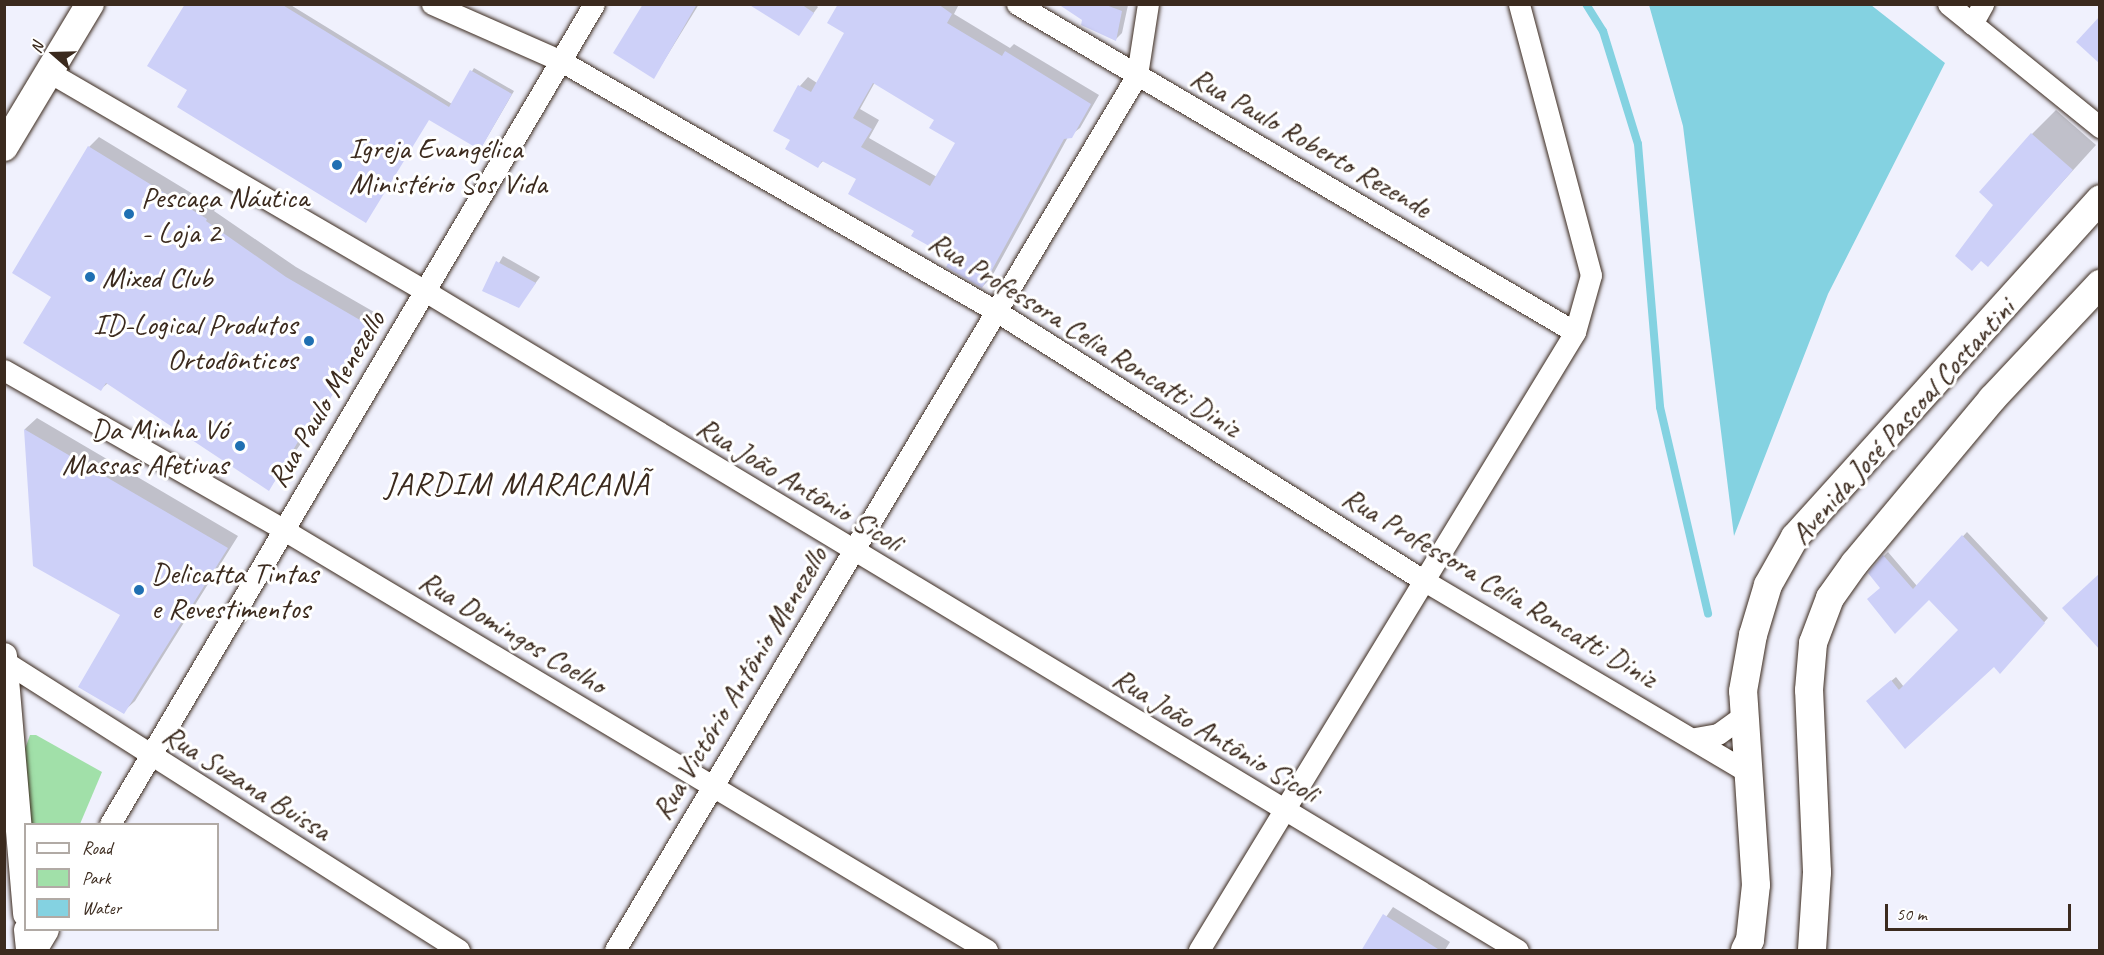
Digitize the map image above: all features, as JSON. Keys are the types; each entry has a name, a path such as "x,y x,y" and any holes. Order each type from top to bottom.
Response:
{"main road":[{"path":"4,147 90,4"},
{"name":"Avenida José Pascoal Costantini","path":"1745,951 1750,940 1756,885 1743,691 1753,635 1768,585 1795,537 2100,200"},
{"name":"Avenida José Pascoal Costantini","path":"1812,951 1817,872 1809,690 1813,643 1830,598 1855,563 1992,399 2100,284"}],"street":[{"name":"Rua Professora Celia Roncatti Diniz","path":"432,4 561,61 996,310 1424,580 1695,738 1749,773"},
{"name":"Rua Paulo Menezello","path":"111,823 594,4"},
{"name":"Rua Paulo Roberto Rezende","path":"1017,4 1575,332"},
{"path":"1137,75 1148,4"},
{"path":"1199,951 1282,809 1575,332 1591,275 1519,4"},
{"path":"1948,4 2100,127"},
{"path":"1972,24 1983,4"},
{"name":"Rua João Antônio Sicoli","path":"49,72 425,291 1518,951"},
{"name":"Rua Victório Antônio Menezello","path":"615,951 1137,75"},
{"name":"Rua Domingos Coelho","path":"4,370 284,530 987,951"},
{"path":"4,656 24,890"},
{"name":"Rua Suzana Buissa","path":"5,661 150,757 459,951"},
{"path":"1695,738 1718,734 1744,716"},
{"path":"27,931 28,951"},
{"path":"36,951 47,931"}],"green space":[{"path":"30,735 36,735 102,772 80,823 31,823 25,749"}],"water":[{"path":"1649,5 1871,5 1945,63 1828,294 1734,536 1683,126"}],"building":[{"name":"Igreja Evangélica Ministério Sos Vida","path":"185,4 281,4 449,107 470,70 512,94 480,150 429,120 366,223 177,107 187,90 147,66"},
{"path":"643,4 697,4 654,79 613,53"},
{"path":"748,4 801,4 814,13 799,36"},
{"path":"838,4 938,4 952,14 947,23 1002,56 1005,51 1091,104 1072,138 1064,139 982,288 946,267 951,258 911,236 914,231 848,194 856,179 822,161 818,168 785,149 790,140 773,131 798,85 811,92 844,33 827,23","holes":["873,83 934,120 929,128 955,143 930,186 861,147 872,129 853,118"]},
{"path":"1058,4 1106,5 1122,11 1116,41 1081,25 1082,20"},
{"path":"2100,16 2100,64 2076,42"},
{"path":"2031,133 2073,170 1988,267 1981,261 1972,271 1955,256 1993,205 1979,192"},
{"path":"88,146 207,219 206,221 286,277 372,327 327,404 322,401 269,491 106,383 101,391 23,343 51,297 12,273"},
{"path":"496,261 536,283 519,308 482,291"},
{"name":"Delicatta Tintas e Revestimentos","path":"24,429 228,548 124,714 78,687 120,615 33,566"},
{"path":"1962,535 2045,623 2000,674 1994,667 1905,749 1866,701 1891,680 1899,690 1958,630 1929,600 1895,634 1867,599 1880,588 1868,573 1883,555 1913,589"},
{"path":"2100,573 2100,650 2062,608"},
{"path":"1383,914 1441,951 1361,951"}],"waterway":[{"path":"1586,4 1603,31 1638,144 1660,407 1708,614"}],"place":[{"name":"Igreja Evangélica Ministério Sos Vida","path":"337,165"},
{"name":"Pescaça Náutica - Loja 2","path":"129,214"},
{"name":"Mixed Club","path":"90,277"},
{"name":"ID-Logical Produtos Ortodônticos","path":"309,341"},
{"name":"Da Minha Vó Massas Afetivas","path":"240,446"},
{"name":"Delicatta Tintas e Revestimentos","path":"139,590"}],"district":[{"name":"JARDIM MARACANÃ","path":"517,484"}]}
